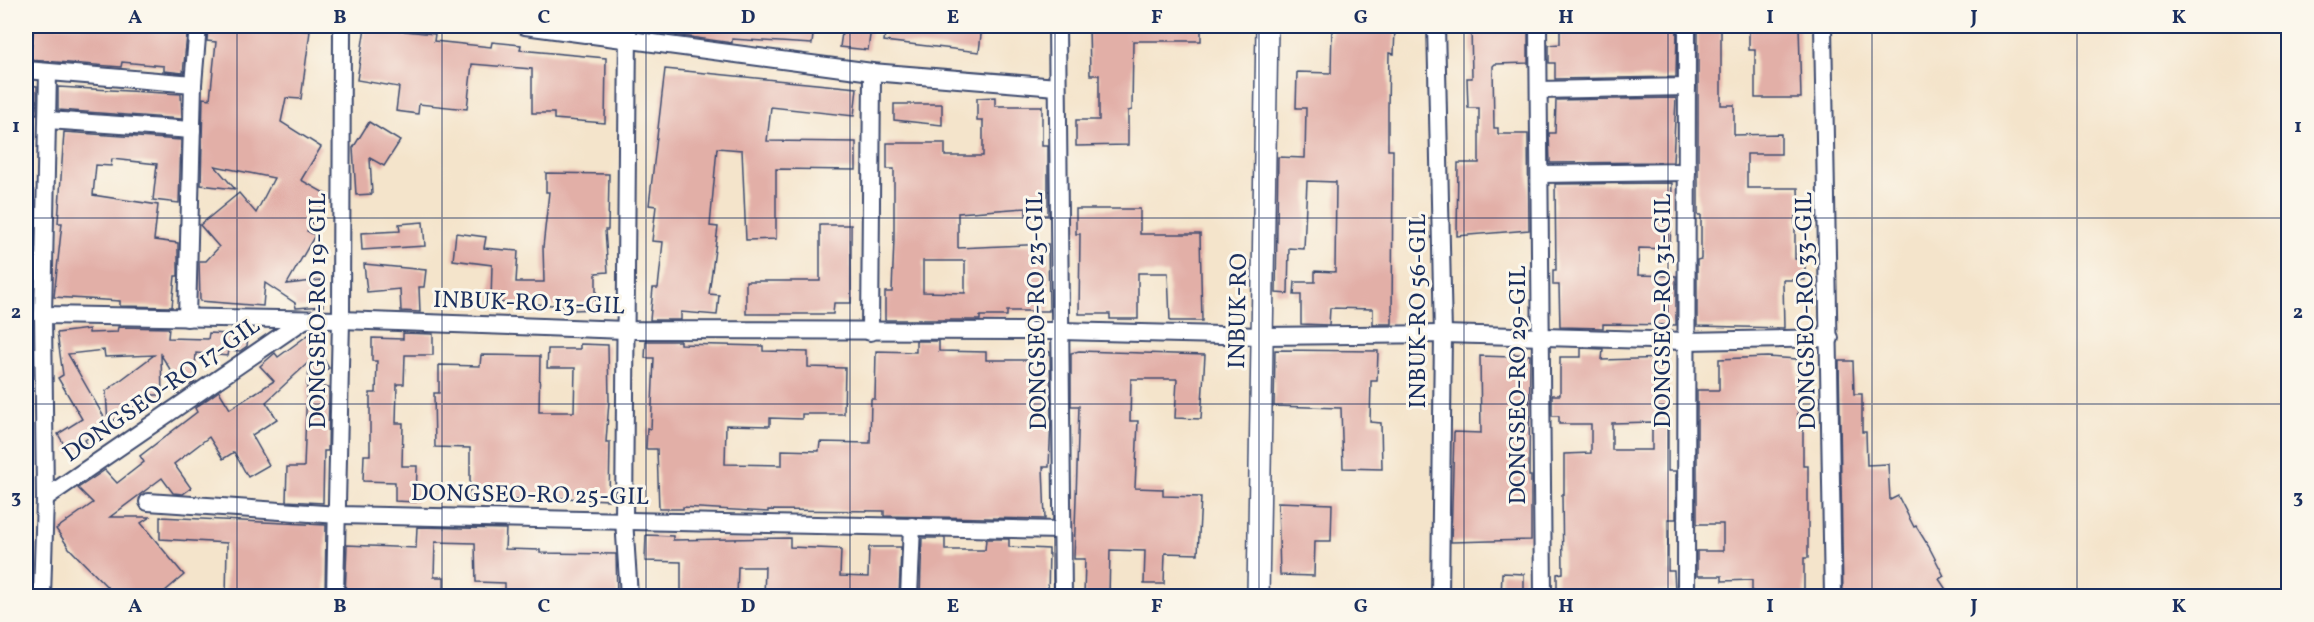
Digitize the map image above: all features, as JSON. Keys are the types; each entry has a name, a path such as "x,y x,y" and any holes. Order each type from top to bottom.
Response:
{"street":[{"path":"187,318 192,130 198,26"},
{"name":"DONGSEO-RO 19-GIL","path":"335,597 339,515 342,26"},
{"path":"525,26 628,32 872,72 1058,87"},
{"name":"DONGSEO-RO 23-GIL","path":"1057,26 1063,597"},
{"name":"INBUK-RO","path":"1258,597 1267,26"},
{"name":"INBUK-RO 56-GIL","path":"1436,26 1443,334 1440,597"},
{"name":"DONGSEO-RO 29-GIL","path":"1538,26 1543,597"},
{"name":"DONGSEO-RO 31-GIL","path":"1686,597 1687,26"},
{"name":"DONGSEO-RO 33-GIL","path":"1823,26 1833,597"},
{"path":"628,32 624,520 629,597"},
{"path":"26,70 194,84"},
{"name":"DONGSEO-RO 17-GIL","path":"42,597 45,498 43,315 48,72"},
{"path":"870,332 872,72"},
{"path":"1539,90 1687,87"},
{"path":"48,120 192,130"},
{"path":"1540,174 1687,172"},
{"name":"INBUK-RO 13-GIL","path":"43,315 341,320 626,330 1060,331 1262,336 1443,334 1686,341 1830,338"},
{"name":"DONGSEO-RO 17-GIL","path":"45,498 304,320"},
{"name":"DONGSEO-RO 25-GIL","path":"148,502 339,515 1062,530"},
{"path":"909,597 912,526"}],"building":[{"path":"34,26 188,26 183,73 164,71 164,66 122,62 121,67 30,60"},
{"path":"208,26 245,26 310,31 301,99 286,98 281,122 321,147 301,180 328,195 307,231 315,235 287,284 321,280 323,306 296,308 295,303 265,283 263,306 200,301 199,261 206,261 219,247 200,225 239,193 256,213 274,178 215,166 235,189 201,185 203,98 210,99 216,42 207,41"},
{"path":"677,26 814,26 812,44 732,39 732,43 676,35"},
{"path":"843,26 871,28 868,50 840,47"},
{"path":"886,26 982,26 979,52 884,41"},
{"path":"1089,26 1201,26 1201,41 1133,41 1132,110 1128,111 1128,145 1076,146 1076,120 1099,120 1099,75 1090,75"},
{"path":"1471,26 1528,26 1528,63 1495,64 1493,66 1494,128 1498,128 1498,134 1528,134 1529,230 1457,236 1458,163 1479,163 1479,108 1468,108 1467,78 1472,78"},
{"path":"1560,26 1677,26 1676,77 1555,79 1555,63 1549,63 1549,45 1560,44"},
{"path":"1698,26 1721,26 1721,105 1734,105 1734,135 1781,134 1781,154 1747,154 1747,188 1798,188 1799,216 1795,216 1795,259 1805,259 1805,280 1783,280 1784,328 1697,326 1697,260 1701,259 1701,215 1698,215"},
{"path":"1749,26 1799,26 1801,98 1755,98 1755,50 1749,50"},
{"path":"365,27 435,34 434,41 491,47 492,42 521,45 520,50 606,58 605,123 554,119 554,113 532,113 532,69 472,64 467,109 419,104 418,114 396,111 399,87 357,80"},
{"path":"1332,28 1395,28 1394,54 1389,53 1388,108 1388,150 1393,150 1392,324 1373,324 1373,309 1330,308 1329,325 1301,324 1301,295 1294,295 1295,282 1315,282 1315,271 1335,272 1336,182 1307,181 1304,249 1289,248 1288,294 1276,293 1278,157 1305,158 1306,108 1296,108 1297,72 1331,73"},
{"path":"665,69 857,88 854,116 771,107 767,141 856,142 856,170 776,169 776,239 746,240 742,150 717,148 710,226 718,227 709,294 719,295 717,315 681,312 681,320 650,320 653,288 658,288 663,242 652,241 656,206 649,205"},
{"path":"26,85 37,86 37,114 26,113"},
{"path":"58,87 181,94 182,119 58,110"},
{"path":"995,97 995,106 1042,106 1042,146 1048,146 1048,215 1026,215 1026,208 958,213 958,248 1048,244 1049,311 1007,311 1007,316 980,316 980,320 885,320 885,292 892,292 894,239 894,169 887,169 887,143 945,143 945,156 983,156 983,121 977,121 977,98","holes":["923,261 965,261 965,293 923,292"]},
{"path":"1676,98 1673,162 1550,163 1549,133 1555,133 1556,100"},
{"path":"894,104 942,104 942,125 894,120"},
{"path":"369,122 400,141 384,166 370,158 372,194 356,195 353,148"},
{"path":"64,132 181,140 179,203 153,200 157,164 112,159 111,166 96,165 93,195 158,205 154,240 178,243 178,276 175,276 172,307 120,306 120,301 54,297 62,223 58,223"},
{"path":"546,173 609,174 608,230 605,230 608,272 596,273 596,309 574,310 574,306 491,302 492,265 453,260 456,233 486,237 484,248 518,251 516,282 544,282 543,247 549,192 546,192"},
{"path":"1672,183 1670,249 1639,248 1638,275 1676,276 1676,325 1603,324 1603,328 1560,327 1559,285 1553,285 1553,270 1556,270 1555,184"},
{"path":"1076,209 1140,209 1140,234 1200,234 1202,321 1170,321 1168,273 1138,273 1138,319 1110,319 1110,314 1079,314 1080,234 1076,234"},
{"path":"423,222 425,246 362,250 361,233 400,231 399,224"},
{"path":"820,225 851,225 851,303 834,303 833,314 746,314 746,281 820,281"},
{"path":"364,264 426,270 424,287 419,287 420,312 401,311 400,289 367,292"},
{"path":"118,327 169,328 168,338 208,339 209,333 248,335 247,346 240,351 229,350 228,356 196,353 194,383 190,385 180,385 161,355 162,395 151,395 85,440 87,444 70,455 58,434 82,419 58,378 63,375 57,333 89,329 89,333 117,332","holes":["104,350 105,357 154,355 106,391 108,424 68,354"]},
{"path":"403,333 433,334 433,355 405,355 404,384 397,384 396,423 403,423 402,466 417,466 416,502 395,501 395,482 363,481 364,455 370,455 370,393 376,393 377,361 372,361 372,338 403,339"},
{"path":"308,335 329,368 307,383 311,360 266,402 277,419 252,435 269,465 248,477 234,452 223,459 209,437 174,464 191,488 183,494 173,493 162,478 110,517 150,517 141,523 184,575 158,597 117,597 69,548 56,529 93,503 78,488 105,470 117,483 144,462 140,456 197,412 195,408 219,391 230,409 274,381 260,366 275,353 278,357"},
{"path":"646,341 763,346 763,351 808,352 808,367 845,368 844,414 802,414 802,419 770,418 770,426 726,425 725,464 782,465 782,450 819,451 820,442 870,443 871,399 875,399 876,351 916,352 916,341 939,341 939,351 986,352 986,360 1030,360 1030,351 1050,352 1049,467 1043,467 1045,519 884,516 884,511 768,510 768,512 683,507 683,509 659,509 657,449 646,449 647,428 651,429 654,358 645,358"},
{"path":"580,344 608,345 609,401 606,442 610,442 609,500 540,497 540,500 470,500 470,448 435,447 434,393 439,393 439,365 480,366 481,355 540,356 539,412 574,412 575,368 547,368 548,349 580,349"},
{"path":"1581,348 1603,349 1602,360 1668,358 1668,471 1676,471 1676,519 1668,519 1668,571 1674,571 1675,590 1654,591 1654,596 1557,597 1557,574 1563,573 1564,454 1591,453 1591,424 1559,424 1559,416 1552,416 1552,395 1560,395 1560,357 1581,357","holes":["1652,422 1652,450 1612,450 1612,423"]},
{"path":"1275,350 1378,351 1377,381 1371,381 1370,422 1381,423 1382,469 1343,468 1341,408 1274,406"},
{"path":"1079,351 1205,355 1201,419 1175,418 1177,379 1131,379 1130,421 1138,421 1135,488 1163,489 1163,496 1201,497 1198,554 1165,553 1164,584 1144,584 1145,551 1110,550 1109,597 1084,597 1085,559 1074,559 1079,406 1071,406 1071,353"},
{"path":"1512,354 1530,355 1531,540 1451,542 1454,432 1481,433 1480,356 1512,357"},
{"path":"1767,357 1797,359 1798,430 1803,430 1803,466 1808,466 1808,558 1804,558 1804,596 1752,594 1752,580 1722,581 1722,576 1697,576 1697,551 1723,551 1723,524 1697,524 1697,390 1719,390 1719,359"},
{"path":"1839,361 1853,361 1854,394 1862,394 1862,432 1866,432 1867,465 1888,464 1890,500 1898,496 1914,527 1916,526 1929,547 1944,576 1939,579 1951,597 1843,597"},
{"path":"307,384 329,388 328,451 324,451 323,503 286,501 287,467 304,467"},
{"path":"1278,502 1332,504 1331,541 1315,541 1314,576 1280,575"},
{"path":"160,517 326,525 325,597 226,597 227,543 160,539"},
{"path":"417,527 506,529 505,549 540,550 540,553 616,554 617,597 505,597 505,583 476,582 475,543 435,542 434,577 444,577 444,597 345,597 347,545 416,548"},
{"path":"646,535 673,536 673,540 790,538 790,547 841,549 840,576 868,577 869,547 901,547 899,597 764,597 765,567 738,567 737,597 681,597 681,562 645,561"},
{"path":"922,538 945,538 945,550 985,550 986,539 1009,539 1009,547 1049,549 1048,597 920,596"},
{"path":"1502,573 1524,574 1524,597 1501,597"}]}
